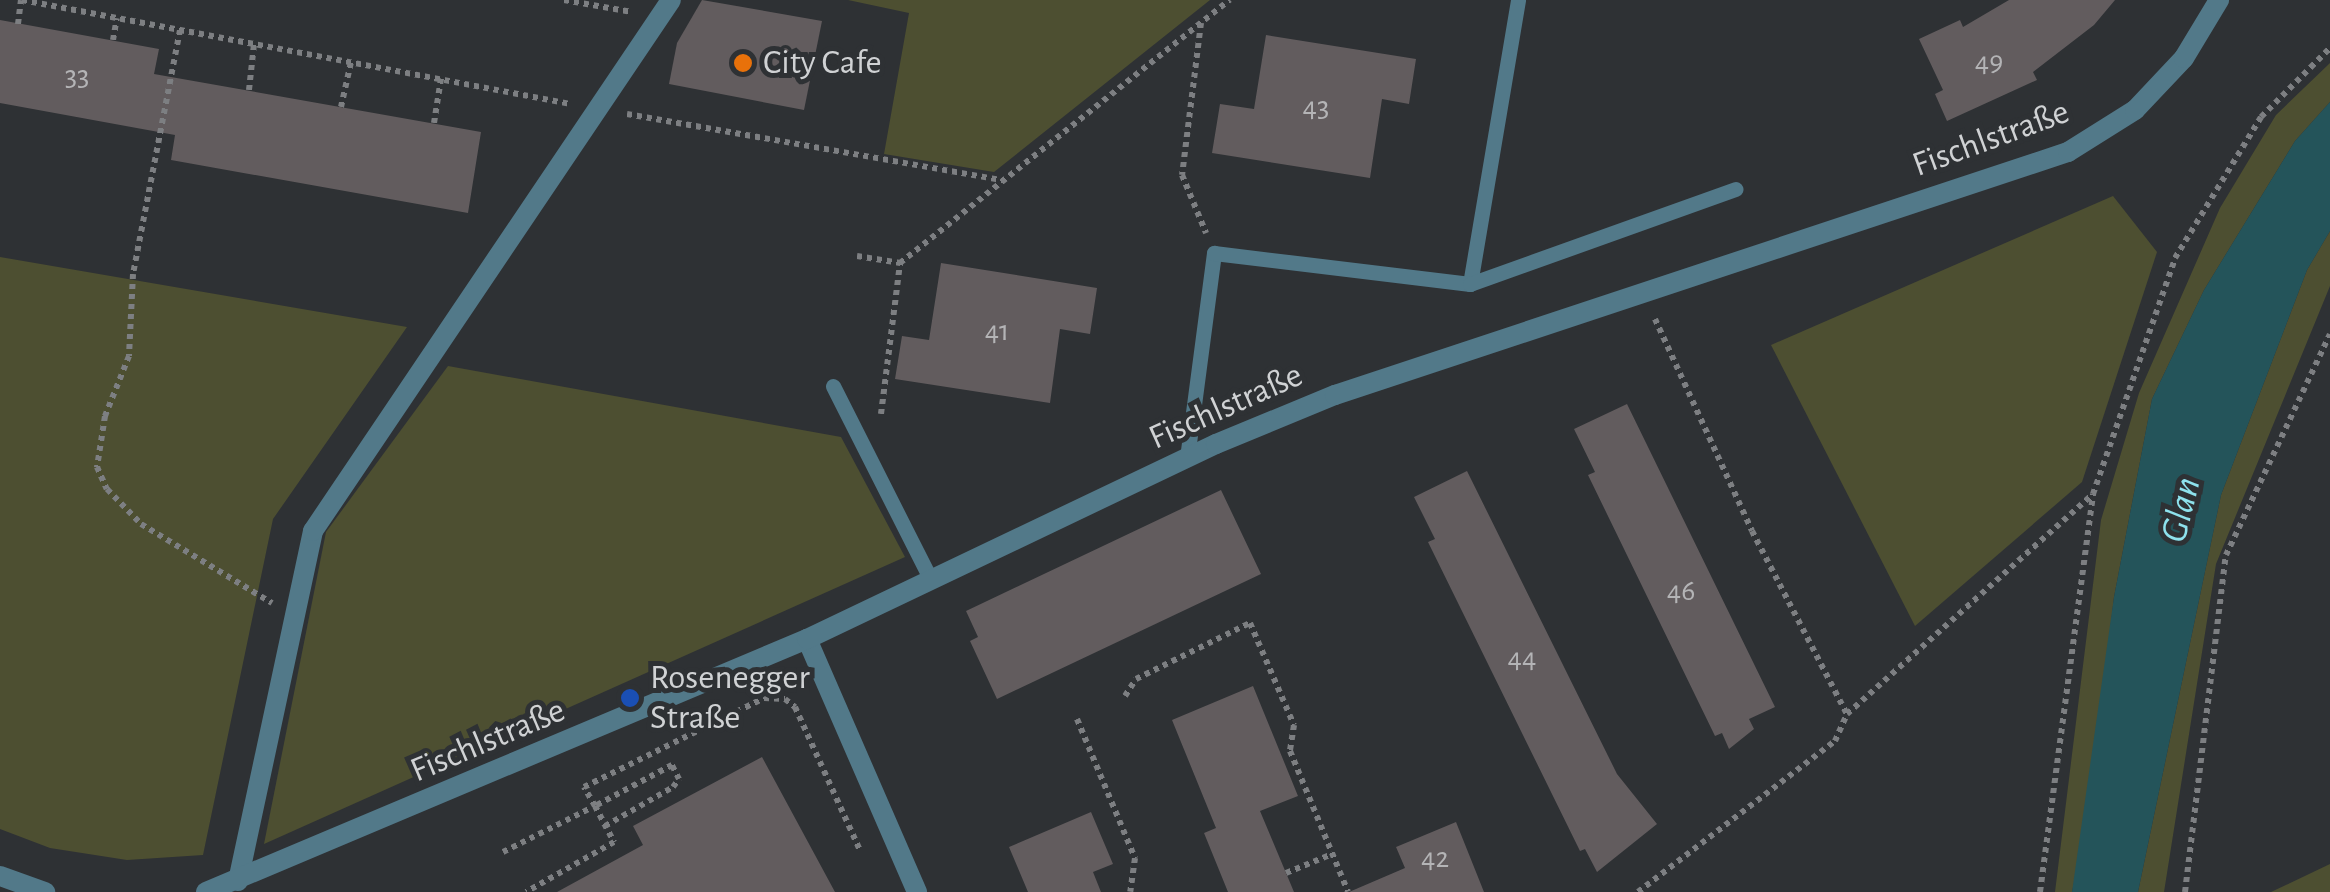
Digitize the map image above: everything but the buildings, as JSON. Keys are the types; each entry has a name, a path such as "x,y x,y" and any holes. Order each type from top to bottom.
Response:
{"street":[{"path":"238,881 313,531 336,488 671,0"},
{"name":"Fischlstraße","path":"206,892 808,639 1187,458 1335,395 2068,152 2135,110 2184,58 2219,0"},
{"path":"808,639 917,892"},
{"path":"0,876 45,892"}],"lane":[{"path":"1470,284 1518,0"},
{"path":"1187,458 1214,253 1470,284 1735,189"},
{"path":"833,386 930,580"}],"path":[{"path":"18,24 22,0 1003,180"},
{"path":"564,0 658,17"},
{"path":"886,426 878,408 900,263 1230,0"},
{"path":"114,40 116,18"},
{"path":"1201,23 1182,175 1214,253"},
{"path":"180,30 133,274 129,356 104,416 97,467 107,490 141,524 198,564 295,615"},
{"path":"248,90 254,44"},
{"path":"2040,892 2093,494 2175,258 2260,116 2330,48"},
{"path":"341,107 351,62"},
{"path":"434,124 441,79"},
{"path":"857,256 900,263"},
{"path":"1642,292 1752,531 1847,714"},
{"path":"2184,892 2226,556 2330,334"},
{"path":"1638,892 1835,741 1847,714 2093,494"},
{"path":"1125,696 1136,679 1250,623 1294,726 1290,751 1348,892"},
{"path":"526,892 614,842 584,787 764,698 785,699 796,706 860,850"},
{"path":"1077,719 1134,858 1130,892"},
{"path":"503,852 672,765 678,779 673,787 605,826"},
{"path":"1286,872 1332,854"}],"green space":[{"path":"848,0 1210,0 994,172 884,154 909,13"},
{"path":"2330,63 2330,102 2295,141 2204,290 2152,399 2114,597 2088,818 2072,892 2055,892 2101,520 2139,393 2220,208 2276,115"},
{"path":"2113,196 2157,252 2082,482 1915,626 1771,345"},
{"path":"2330,231 2330,286 2216,564 2164,892 2138,892 2221,495 2307,270"},
{"path":"0,257 407,327 273,519 203,855 127,860 50,848 0,829"},
{"path":"448,366 841,437 905,557 264,844 326,532"},
{"path":"2330,864 2330,892 2271,892"}],"water":[{"name":"Glan","path":"2330,102 2330,231 2307,270 2221,495 2138,892 2072,892 2114,597 2152,399 2204,290 2295,141"}],"place":[{"name":"City Cafe","path":"743,63"},
{"name":"Rosenegger Straße","path":"630,698"}]}
